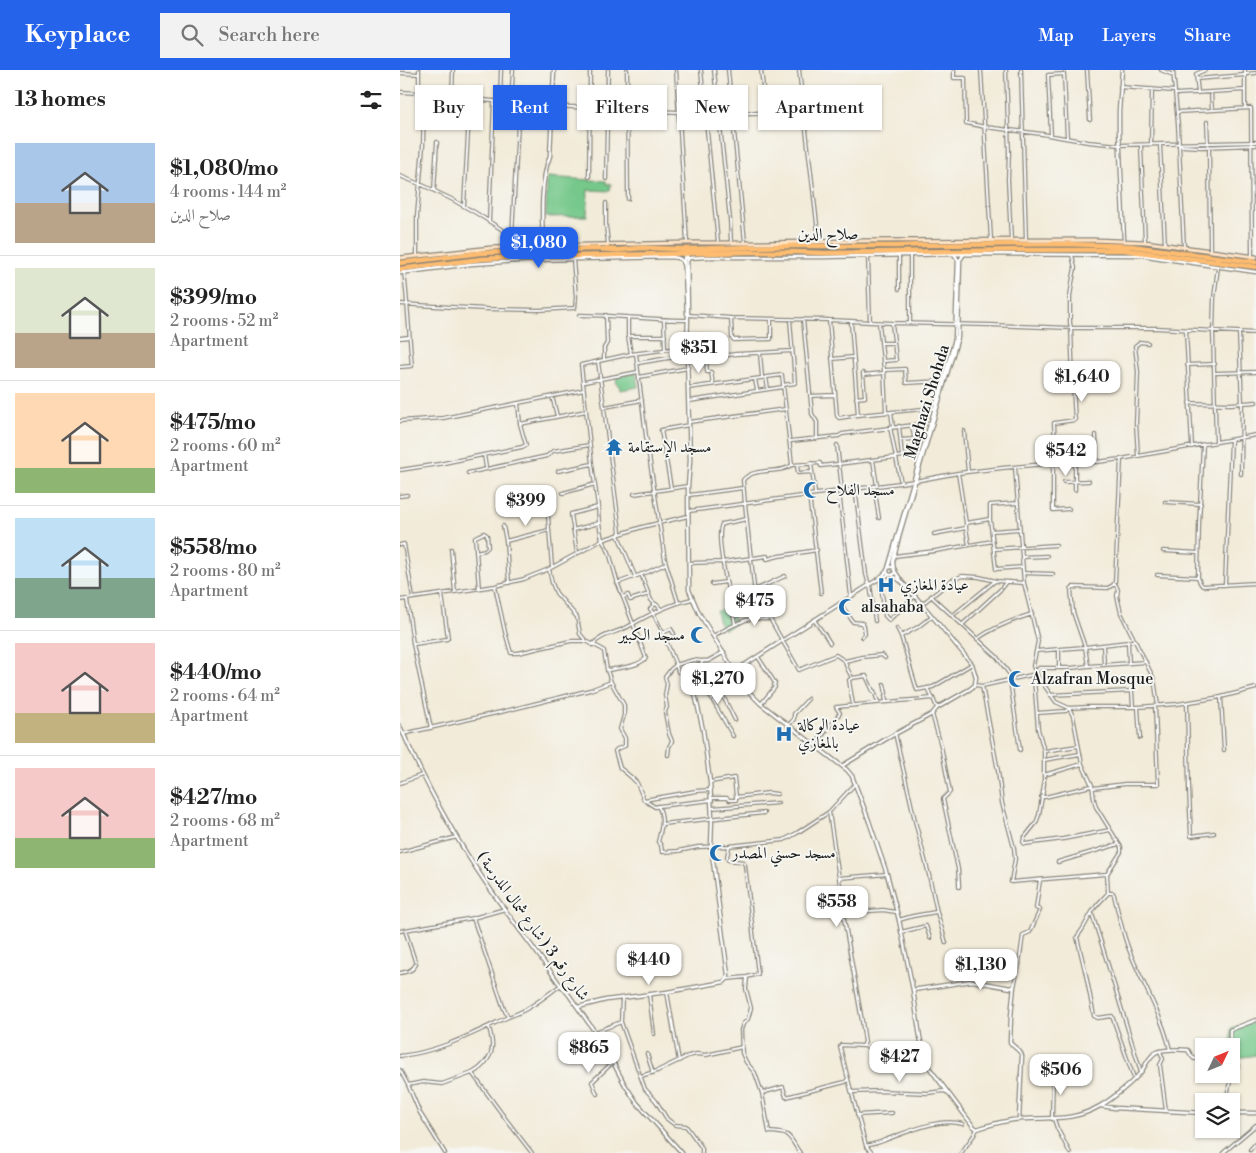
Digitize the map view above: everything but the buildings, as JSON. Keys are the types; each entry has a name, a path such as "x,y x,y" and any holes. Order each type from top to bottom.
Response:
{"highway":[{"path":"853,241 856,246"},
{"path":"764,243 768,247"},
{"name":"صلاح الدين","path":"401,271 541,251 620,256 792,246 856,246 897,251 925,245 1064,244 1131,246 1231,256 1256,262"},
{"path":"954,245 954,253"},
{"name":"صلاح الدين","path":"400,263 480,253 642,248 685,251 897,251 954,253 1026,250 1124,250 1256,267"}],"main road":[{"path":"400,258 491,248 522,247 541,251 608,244 991,240 1124,240 1210,251 1231,256 1254,257"}],"street":[{"path":"419,70 419,85"},
{"path":"452,85 453,70"},
{"path":"501,70 501,85"},
{"path":"512,85 513,70"},
{"path":"553,85 554,70"},
{"path":"590,70 590,85"},
{"path":"608,70 608,85"},
{"path":"627,70 627,85"},
{"path":"676,70 677,85"},
{"path":"701,70 702,85"},
{"path":"714,70 716,85"},
{"path":"728,70 729,85"},
{"path":"761,70 763,85"},
{"path":"799,70 801,85"},
{"path":"954,70 954,78 964,78 966,123 1119,145 1256,143"},
{"path":"981,70 991,240"},
{"path":"1006,70 1011,240"},
{"path":"1021,70 1026,240"},
{"path":"1087,70 1090,120"},
{"path":"1122,70 1119,145 1124,240"},
{"path":"1161,70 1173,75"},
{"path":"1173,70 1184,248"},
{"path":"1198,93 1196,74 1205,70"},
{"path":"1245,70 1245,108"},
{"path":"400,73 418,74"},
{"path":"1197,79 1256,73"},
{"path":"1051,136 1048,75 1064,74 1066,138"},
{"path":"1120,87 1198,93 1244,90"},
{"path":"1151,145 1152,89"},
{"path":"400,92 415,93"},
{"path":"1211,93 1212,110"},
{"path":"1177,112 1251,108 1254,257"},
{"path":"1207,122 1210,251"},
{"path":"489,221 493,125"},
{"path":"417,256 417,216 423,130"},
{"path":"464,206 468,130"},
{"path":"512,237 518,130"},
{"path":"541,251 542,208 546,168 550,156 551,130"},
{"path":"588,177 589,130"},
{"path":"606,179 607,130"},
{"path":"627,130 628,199"},
{"path":"680,130 687,243"},
{"path":"707,130 718,243"},
{"path":"721,130 731,243"},
{"path":"734,130 745,243"},
{"path":"807,130 820,242"},
{"path":"434,191 437,142"},
{"path":"1160,145 1165,245"},
{"path":"1141,146 1145,242"},
{"path":"400,176 464,206 512,237 522,247"},
{"path":"606,203 608,244"},
{"path":"685,251 690,461 688,486 689,590 702,619 744,687 761,704 842,766 852,776 869,821 899,920 923,1050 931,1070 977,1129"},
{"path":"897,251 899,289"},
{"path":"686,263 689,258 705,257 868,256 897,251 910,255 954,253 1141,255 1256,272"},
{"name":"Maghazi Shohda","path":"894,554 922,454 958,338 958,260 954,253"},
{"name":"Maghazi Shohda","path":"958,325 960,260 964,254"},
{"path":"1069,509 1053,510 1054,423 1075,420 1072,328 1070,323 1070,297 1075,268 1072,254"},
{"path":"910,255 910,324"},
{"path":"471,262 620,256 677,258 686,263"},
{"path":"868,256 870,322"},
{"path":"400,304 486,309 539,310 575,308 573,259"},
{"path":"1216,442 1214,298 1218,267"},
{"path":"400,367 412,366 408,304 401,271"},
{"path":"579,315 687,320"},
{"path":"604,360 604,348 607,343 606,315"},
{"path":"687,315 892,324 1156,328 1256,333"},
{"path":"628,317 628,336 631,354"},
{"path":"731,318 732,338 734,340 771,339 771,319"},
{"path":"689,401 795,383 790,319"},
{"path":"803,319 812,414 817,422 817,439"},
{"path":"664,320 666,349"},
{"path":"829,320 837,416 839,418 936,408"},
{"path":"850,322 858,415"},
{"path":"879,323 886,412"},
{"path":"883,361 896,360 892,324"},
{"path":"1186,330 1192,447"},
{"path":"1239,332 1242,403 1241,474"},
{"path":"400,338 409,336"},
{"path":"628,336 665,336"},
{"path":"1138,456 1136,423 1138,372 1135,346 1140,342 1148,343"},
{"path":"881,343 894,343"},
{"path":"607,670 636,664 646,659 617,582 609,552 602,540 581,364 631,354 687,347"},
{"path":"688,360 736,354 792,351"},
{"path":"760,353 762,378"},
{"path":"636,354 666,564 678,602"},
{"path":"638,364 687,355"},
{"path":"832,359 853,357"},
{"path":"706,358 707,372 711,372 713,384"},
{"path":"598,361 620,532 618,535 635,576"},
{"path":"1187,365 1215,364"},
{"path":"639,377 688,368"},
{"path":"856,398 865,397 863,374 905,369 906,383 944,381"},
{"path":"584,382 638,372"},
{"path":"1215,373 1256,372"},
{"path":"688,388 782,375 792,465"},
{"path":"766,377 768,389"},
{"path":"755,379 757,390"},
{"path":"400,421 443,418 584,390"},
{"path":"810,396 835,395"},
{"path":"552,396 557,417"},
{"path":"604,407 642,400"},
{"path":"1189,403 1256,402"},
{"path":"400,470 484,455 526,445 520,424 518,403"},
{"path":"671,488 662,430 689,423 786,409"},
{"path":"520,424 586,411"},
{"path":"891,412 891,427 901,483"},
{"path":"790,441 932,423"},
{"path":"912,425 915,438"},
{"path":"899,426 902,456"},
{"path":"964,431 968,472"},
{"path":"1096,435 1097,462"},
{"path":"689,511 855,488 914,482 958,473 1121,459 1256,435"},
{"path":"900,440 927,438"},
{"path":"1224,585 1231,440"},
{"path":"468,473 548,456 553,451 590,445"},
{"path":"837,445 851,596"},
{"path":"1204,445 1198,553 1198,577 1201,586 1256,583"},
{"path":"852,678 845,661 836,655 799,670 770,619 756,590 746,519 744,480 748,475 797,464 820,463 821,466 922,454"},
{"path":"484,455 486,468"},
{"path":"1088,666 1073,612 1071,589 1073,587 1108,588 1115,582 1121,459"},
{"path":"873,460 879,518"},
{"path":"1075,463 1075,490"},
{"path":"558,471 592,464"},
{"path":"797,464 798,473 812,472"},
{"path":"810,464 815,494"},
{"path":"1015,467 1024,583 1038,641 1033,666 1036,674 1056,702 1069,708 1156,706 1221,697 1256,688"},
{"path":"958,473 970,546"},
{"path":"1064,482 1089,481"},
{"path":"564,493 595,484"},
{"path":"634,494 688,486"},
{"path":"688,495 743,488"},
{"path":"855,488 866,574 870,584 875,621"},
{"path":"400,496 406,495"},
{"path":"810,495 821,593"},
{"path":"1165,502 1201,504"},
{"path":"1018,503 990,505 990,519 996,569 1023,567"},
{"path":"577,553 571,514 598,506"},
{"path":"548,516 552,583 556,593 577,617 580,634 586,641 604,651 611,682 624,705 624,715 620,730 625,738 625,746 615,751 620,768 632,777 644,800 656,807 711,799 727,798 729,800 736,800 736,797 777,794"},
{"path":"400,600 479,589 524,579 550,568 602,540 660,522 688,516"},
{"path":"735,624 720,545 720,529 722,524 746,519"},
{"path":"966,523 990,519"},
{"path":"573,530 599,523"},
{"path":"503,526 509,583"},
{"path":"934,534 966,528"},
{"path":"992,531 1019,529"},
{"path":"506,541 549,530"},
{"path":"476,552 485,550 488,547 487,535 484,533 475,536 476,552 479,589"},
{"path":"894,554 935,551 993,541"},
{"path":"400,545 404,544 413,598"},
{"path":"994,549 1056,545"},
{"path":"451,549 455,592"},
{"path":"689,564 767,556 767,559 816,550"},
{"path":"1163,551 1198,553"},
{"path":"735,671 881,577 887,570 894,554"},
{"path":"842,766 932,714 938,708 974,685 976,676 972,664 902,582 894,570 894,554"},
{"path":"1022,557 1047,556"},
{"path":"617,582 666,564"},
{"path":"887,570 891,567 894,570"},
{"path":"887,570 902,582"},
{"path":"881,577 891,575 894,570"},
{"path":"1023,573 1053,574"},
{"path":"641,574 651,600 661,609"},
{"path":"1156,575 1198,577"},
{"path":"756,590 785,576"},
{"path":"922,604 952,580 962,576 1024,583"},
{"path":"881,577 885,616 889,620 915,596"},
{"path":"952,616 996,581"},
{"path":"712,584 726,582"},
{"path":"963,625 1006,582"},
{"path":"1041,796 1044,797 1088,786 1093,788 1125,784 1158,784 1156,686 1121,613 1117,596 1118,588 1116,585 1113,585"},
{"path":"495,586 511,653 571,640 586,641"},
{"path":"414,644 448,638 442,594"},
{"path":"623,598 628,596 630,600 649,594"},
{"path":"931,596 997,657 1012,680 1020,750"},
{"path":"407,599 431,728"},
{"path":"592,645 596,640 607,634 630,626 661,609 692,599"},
{"path":"840,603 853,622 862,622 865,634 862,637"},
{"path":"655,604 650,608 663,633 678,672"},
{"path":"977,639 988,631 1012,620 1032,614"},
{"path":"901,636 918,627 932,616"},
{"path":"713,636 735,624 751,619 770,619"},
{"path":"814,620 830,643"},
{"path":"897,628 917,690 933,687 972,664"},
{"path":"663,633 671,629 674,634"},
{"path":"1036,651 1135,640"},
{"path":"1128,642 1130,663"},
{"path":"1103,645 1104,665"},
{"path":"1059,649 1059,668"},
{"path":"668,755 672,741 665,712 667,707 665,695 667,684 665,677 676,665 693,660 708,661 724,652"},
{"path":"845,661 882,655 885,658"},
{"path":"758,656 775,684 775,687 761,704"},
{"path":"703,661 699,668 705,681 706,689 733,736"},
{"path":"1110,830 1055,840 1025,844 1023,842 1039,815 1044,785 1044,751 1038,728 1034,678 1038,668 1072,668 1146,662"},
{"path":"974,685 982,686 1036,674"},
{"path":"852,678 866,676 878,702"},
{"path":"705,681 714,678 735,720"},
{"path":"852,678 849,680 853,705"},
{"path":"403,734 590,690 611,682"},
{"path":"884,684 886,701"},
{"path":"982,686 992,735 1002,803 1014,848 1015,859 1011,882 1107,874"},
{"path":"928,688 938,708"},
{"path":"706,689 695,694 703,730 711,790 711,846 727,979"},
{"path":"1050,695 1132,691 1133,707"},
{"path":"1221,697 1224,750"},
{"path":"815,745 840,712 836,707 932,698"},
{"path":"788,726 794,719 794,714 808,699"},
{"path":"1187,703 1191,836 1214,833"},
{"path":"1138,707 1140,738"},
{"path":"1037,713 1066,711 1069,708"},
{"path":"1069,708 1073,716 1082,764 1093,788 1096,807 1121,847 1121,852 1107,874 1108,893 1095,906 1086,925 1077,937 1094,1016 1098,1018 1112,1016 1134,1078"},
{"path":"932,714 941,746 950,792 943,799 958,869 960,883 958,887"},
{"name":"شارع رقم 3 ( شارع شمال المدرسة )","path":"400,726 422,776 457,837 488,885 578,1007 595,1032 637,1104 682,1153"},
{"path":"895,734 946,944"},
{"path":"1044,751 1078,746"},
{"path":"1044,760 1080,754"},
{"path":"1044,775 1082,764"},
{"path":"400,783 422,776"},
{"path":"710,782 734,778 736,797"},
{"path":"658,806 662,812 662,824 658,842 661,845 662,852 784,840 829,812 855,784"},
{"path":"644,800 711,790"},
{"path":"712,808 778,803"},
{"path":"829,812 843,913 865,1042 862,1046"},
{"path":"662,824 764,813"},
{"path":"400,852 457,837"},
{"path":"1058,862 1119,844"},
{"path":"578,1007 606,1000 668,992 758,974 743,862 728,860 729,846"},
{"path":"839,878 886,874"},
{"path":"1019,1119 1022,1056 1021,1052 1010,1042 1011,1016 1023,935 1030,932 1040,910 1036,908 1040,880"},
{"path":"1108,893 1114,895 1128,946 1167,1036 1170,1050"},
{"path":"400,931 473,918 505,909"},
{"path":"843,913 883,910 896,912"},
{"path":"899,920 937,912"},
{"path":"1091,913 1100,936 1141,1072"},
{"path":"473,918 508,1017"},
{"path":"901,932 926,926 930,938"},
{"path":"400,973 415,968 416,964 405,930"},
{"path":"747,977 746,989 751,1008 748,1019 743,1024 741,1030 743,1056 755,1073 762,1093 768,1132 783,1132 789,1135 800,1153"},
{"path":"913,990 972,980 1011,988 1014,986"},
{"path":"400,1056 449,1044 517,1014 561,985"},
{"path":"668,992 679,1061"},
{"path":"649,994 654,1034"},
{"path":"622,998 621,1022 645,1089 656,1101 667,1119 675,1125 686,1126 702,1148 702,1153"},
{"path":"1230,1038 1230,1030 1256,1020"},
{"path":"595,1032 621,1022"},
{"path":"408,1085 423,1082 442,1084 479,1070 493,1048 489,1026"},
{"path":"872,1153 866,1146 840,1047 842,1045 889,1049"},
{"path":"641,1076 653,1073 688,1056 742,1047"},
{"path":"961,1153 977,1129 997,1122 1078,1116 1101,1106 1114,1097 1141,1072 1147,1061 1155,1053 1170,1050 1188,1050 1191,1056 1195,1058"},
{"path":"1160,1051 1164,1059 1160,1065 1166,1111"},
{"path":"647,1054 653,1073"},
{"path":"597,1094 592,1082 613,1062"},
{"path":"400,1070 420,1113 445,1153"},
{"path":"472,1073 532,1153"},
{"path":"1053,1074 1053,1119 1070,1153"},
{"path":"762,1093 782,1087 786,1097 845,1082 848,1079"},
{"path":"852,1092 947,1092"},
{"path":"1101,1106 1195,1113"},
{"path":"857,1115 892,1113"},
{"path":"1240,1113 1256,1114"},
{"path":"866,1146 933,1124 955,1122 963,1124"},
{"path":"1223,1153 1256,1125"},
{"path":"1250,1150 1256,1143"}],"green space":[{"path":"547,177 606,181 606,184 611,184 610,191 588,190 587,216 546,217"},
{"path":"636,373 638,387 620,390 616,377"},
{"path":"731,608 735,624 724,630 718,620 716,611"},
{"path":"1256,1022 1256,1055 1240,1058 1240,1038 1231,1038 1231,1029"}],"place":[{"name":"مسجد الإستقامة","path":"614,447"},
{"name":"مسجد الفلاح","path":"812,490"},
{"name":"عيادة المغازي","path":"886,585"},
{"name":"alsahaba","path":"847,607"},
{"name":"مسجد الكبير","path":"699,635"},
{"name":"Alzafran Mosque","path":"1017,679"},
{"name":"عيادة الوكالة بالمغازي","path":"784,734"},
{"name":"مسجد حسني المصدر","path":"718,853"}]}
